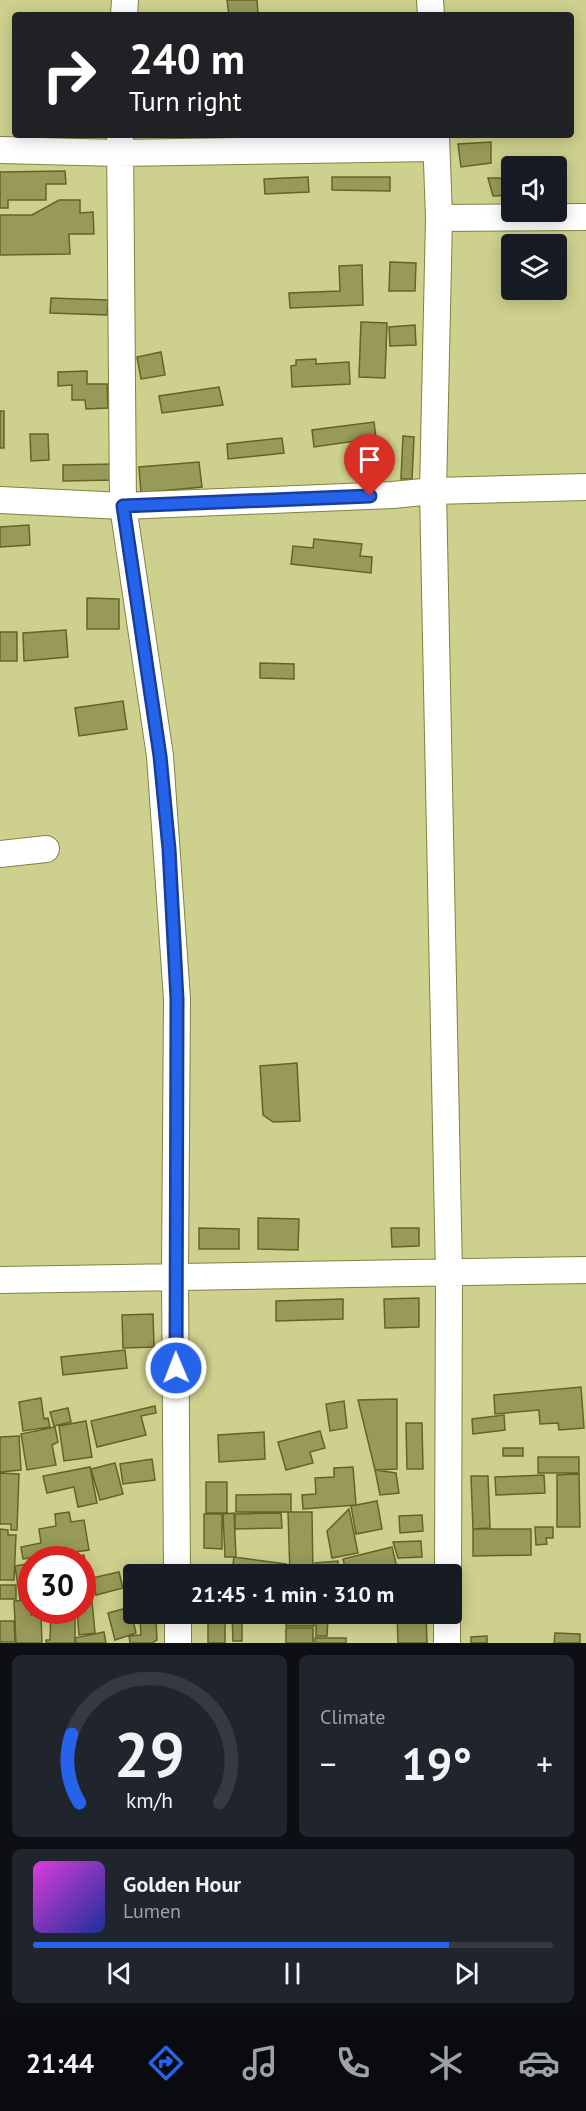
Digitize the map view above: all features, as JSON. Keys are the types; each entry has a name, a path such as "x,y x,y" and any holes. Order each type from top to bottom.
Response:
{"street":[{"path":"0,150 119,144 436,141 439,218 433,490 449,1274 447,1564"},
{"path":"119,144 123,506 160,756 169,849 177,999 174,1276 177,1564"},
{"path":"439,218 586,217"},
{"path":"0,500 123,506 381,496 433,490 586,487"},
{"path":"0,854 46,849"},
{"path":"0,1280 586,1270"},
{"path":"178,1624 178,1643"},
{"path":"447,1624 447,1643"}],"building":[{"path":"227,0 257,0 258,12 229,12"},
{"path":"491,142 491,163 461,167 458,144"},
{"path":"65,171 66,184 46,184 46,200 8,200 8,208 0,208 0,172"},
{"path":"308,177 309,192 265,194 264,179"},
{"path":"332,177 390,177 390,191 332,190"},
{"path":"488,178 501,178 501,196 493,196"},
{"path":"59,200 80,200 80,213 93,212 94,234 69,234 70,254 0,255 0,215 32,215"},
{"path":"390,262 416,263 415,291 389,291"},
{"path":"362,265 363,305 290,308 289,293 340,291 339,266"},
{"path":"51,298 108,300 107,315 50,313"},
{"path":"361,322 387,323 385,378 359,377"},
{"path":"415,325 416,345 390,346 389,327"},
{"path":"161,352 165,375 141,379 137,357"},
{"path":"316,359 316,364 349,362 350,384 292,387 291,366 296,365 296,360"},
{"path":"87,371 87,384 107,384 108,408 86,409 85,400 72,400 72,385 58,386 58,372"},
{"path":"219,387 223,405 162,413 159,396"},
{"path":"0,411 4,411 4,448 0,448"},
{"path":"374,422 376,438 314,447 312,430"},
{"path":"30,434 48,434 49,460 31,461"},
{"path":"403,436 414,437 412,479 401,479"},
{"path":"282,438 284,453 228,459 227,444"},
{"path":"199,462 202,487 141,493 139,467"},
{"path":"115,464 115,480 63,481 63,465"},
{"path":"29,525 30,545 0,547 0,527"},
{"path":"314,539 362,544 360,556 372,557 371,573 291,564 293,546 313,548"},
{"path":"87,598 119,599 119,629 87,629"},
{"path":"66,630 68,657 24,661 23,633"},
{"path":"0,632 17,632 17,661 0,661"},
{"path":"260,663 294,664 294,679 260,678"},
{"path":"123,701 127,729 79,736 75,708"},
{"path":"297,1063 300,1121 273,1122 263,1115 260,1066"},
{"path":"258,1218 299,1219 298,1250 258,1249"},
{"path":"199,1228 239,1229 239,1249 199,1249"},
{"path":"391,1228 419,1228 419,1246 392,1247"},
{"path":"419,1298 419,1327 385,1328 384,1299"},
{"path":"343,1299 343,1319 276,1321 276,1301"},
{"path":"153,1314 154,1347 123,1348 122,1315"},
{"path":"125,1350 127,1368 63,1375 61,1357"},
{"path":"581,1387 584,1428 559,1430 558,1423 540,1424 539,1410 495,1414 494,1395"},
{"path":"41,1398 44,1419 48,1418 50,1427 23,1431 19,1402"},
{"path":"397,1399 397,1469 375,1470 358,1400"},
{"path":"344,1401 347,1428 330,1431 326,1404"},
{"path":"155,1406 156,1413 141,1416 146,1435 97,1447 91,1421"},
{"path":"68,1408 71,1422 54,1426 50,1412"},
{"path":"504,1415 505,1430 473,1434 472,1419"},
{"path":"86,1421 92,1457 64,1461 59,1426"},
{"path":"406,1423 422,1423 423,1469 407,1469"},
{"path":"55,1427 58,1442 52,1445 56,1465 27,1470 21,1434"},
{"path":"320,1431 325,1448 310,1452 313,1463 286,1470 278,1442"},
{"path":"264,1432 265,1459 219,1462 218,1435"},
{"path":"19,1436 21,1470 0,1472 0,1437"},
{"path":"503,1448 523,1448 523,1456 503,1456"},
{"path":"538,1457 579,1457 579,1473 538,1473"},
{"path":"152,1459 155,1480 123,1484 120,1464"},
{"path":"115,1463 123,1494 100,1500 91,1469"},
{"path":"90,1467 97,1503 78,1507 74,1487 47,1493 43,1476"},
{"path":"353,1467 356,1505 303,1509 302,1495 316,1494 315,1478 334,1477 334,1468"},
{"path":"375,1470 396,1473 399,1493 380,1495"},
{"path":"0,1473 19,1474 17,1530 11,1530 11,1524 0,1524"},
{"path":"579,1474 580,1527 557,1527 557,1475"},
{"path":"544,1475 545,1493 496,1495 495,1477"},
{"path":"471,1476 488,1476 490,1528 473,1529"},
{"path":"206,1482 227,1482 227,1513 206,1513"},
{"path":"291,1494 291,1512 236,1512 236,1495"},
{"path":"377,1501 382,1529 356,1534 351,1506"},
{"path":"349,1509 358,1553 332,1558 327,1531"},
{"path":"69,1512 71,1522 84,1520 88,1546 26,1546 41,1543 39,1529 56,1526 55,1514"},
{"path":"288,1512 312,1512 313,1564 290,1564"},
{"path":"234,1513 236,1557 225,1557 223,1514"},
{"path":"281,1513 282,1528 235,1529 235,1514"},
{"path":"204,1514 222,1514 222,1549 204,1548"},
{"path":"422,1515 423,1531 400,1533 399,1516"},
{"path":"535,1527 553,1527 553,1538 546,1538 547,1544 536,1545"},
{"path":"0,1529 8,1530 8,1535 16,1535 14,1580 0,1580"},
{"path":"473,1529 531,1529 531,1555 473,1556"},
{"path":"421,1541 422,1557 398,1558 393,1542"},
{"path":"392,1547 396,1564 344,1564 343,1559"},
{"path":"234,1557 286,1564 233,1564"},
{"path":"338,1561 338,1564 315,1564"},
{"path":"18,1565 18,1586 15,1566"},
{"path":"119,1572 123,1588 96,1595 96,1577"},
{"path":"0,1585 16,1585 16,1599 0,1599"},
{"path":"14,1601 18,1601 18,1624 41,1624 42,1643 16,1643"},
{"path":"123,1609 123,1624 134,1624 136,1633 115,1640 108,1613"},
{"path":"0,1621 14,1621 15,1642 0,1642"},
{"path":"51,1624 75,1624 75,1643 46,1643 46,1640 50,1640"},
{"path":"78,1624 94,1624 95,1633 79,1635"},
{"path":"140,1624 156,1624 157,1640 152,1643 130,1643 129,1636 141,1635"},
{"path":"208,1624 225,1624 225,1643 208,1643"},
{"path":"232,1624 242,1624 242,1641 233,1641"},
{"path":"286,1624 314,1624 314,1626 286,1626"},
{"path":"316,1624 328,1624 327,1636 316,1636"},
{"path":"397,1624 426,1624 427,1643 398,1643"},
{"path":"286,1628 313,1628 313,1643 286,1643"},
{"path":"104,1632 106,1643 76,1643 75,1638"},
{"path":"555,1633 580,1634 580,1643 554,1643"},
{"path":"487,1636 487,1643 471,1643 471,1637"},
{"path":"315,1638 346,1638 346,1643 315,1643"}],"route":[{"path":"176,1368 174,1276 177,999 169,849 160,756 123,506 370,496"}]}
